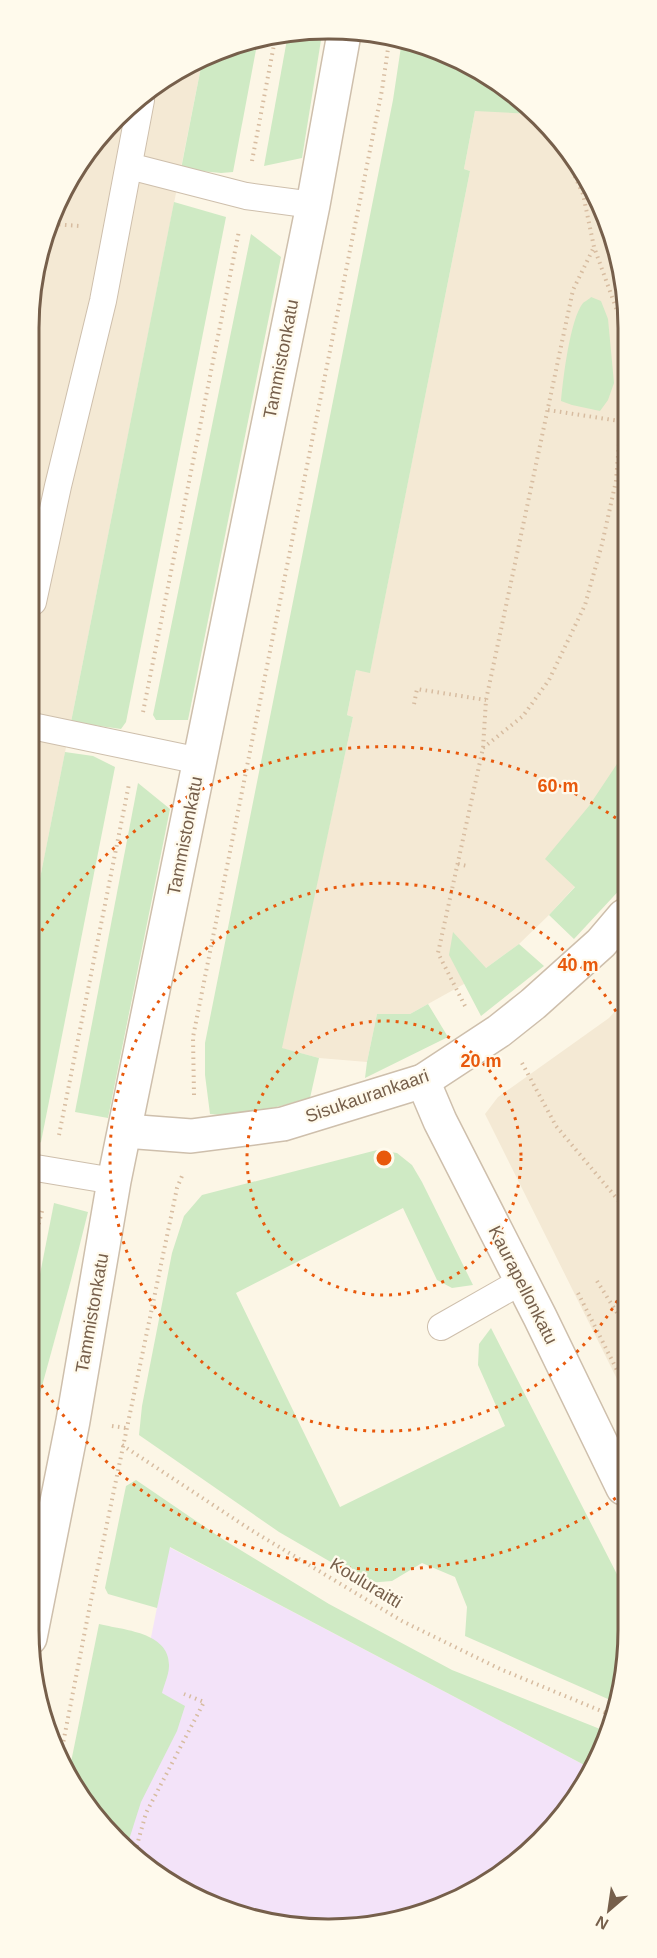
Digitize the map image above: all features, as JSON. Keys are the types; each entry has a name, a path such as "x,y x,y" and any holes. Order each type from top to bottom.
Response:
{"street":[{"name":"Tammistonkatu","path":"39,1592 70,1432 114,1181 313,205 343,40"},
{"name":"Sisukaurankaari","path":"125,1131 191,1136 283,1124 423,1081 491,1036 533,1004 601,943 618,923"},
{"name":"Kaurapellonkatu","path":"423,1081 440,1121 522,1281 618,1478"}],"lane":[{"path":"39,574 102,301 139,110"},
{"path":"129,166 246,196 313,205"},
{"path":"39,727 200,761"},
{"path":"41,1169 114,1181"},
{"path":"441,1327 522,1281"}],"path":[{"path":"39,1185 136,747 274,45"},
{"path":"63,1744 122,1445 177,1188 187,1167 194,1109 194,1037 388,46"},
{"path":"577,180 583,194 594,247 617,311"},
{"path":"594,247 573,290 486,700 483,748 438,953 491,1036 519,1056 556,1126 618,1201"},
{"path":"548,410 618,421"},
{"path":"483,748 523,716 549,680 585,605 602,543 618,464"},
{"path":"414,704 417,689 486,700"},
{"path":"458,864 467,866"},
{"path":"597,1281 618,1314"},
{"path":"578,1293 618,1372"},
{"name":"Kouluraitti","path":"122,1445 251,1530 402,1621 500,1669 605,1714"},
{"path":"137,1846 147,1813 204,1702 183,1694"}],"shaded area":[{"path":"201,69 39,884 39,328 41,291 54,235 61,218 78,184 99,152 124,124 152,99"},
{"path":"475,79 519,111 558,152 579,184 596,218 603,235 616,291 618,328 618,839 549,915 519,944 464,984 410,1014 377,1014 367,1062 319,1058 281,1048 353,717 347,715 356,670 370,672 470,171 464,169 475,111"},
{"path":"618,1008 618,1381 485,1114 498,1097 609,1018"},
{"path":"169,1547 584,1765 558,1806 533,1834 505,1859 473,1880 439,1897 422,1904 366,1917 328,1919 291,1917 235,1904 200,1889 168,1870 138,1847 114,1823"}],"green space":[{"path":"321,39 302,158 264,166 287,42"},
{"path":"401,48 422,54 457,69 505,99 522,113 475,111 464,169 470,171 370,673 356,670 347,715 353,717 282,1048 319,1058 310,1098 248,1113 210,1114 205,1075 205,1043 393,100"},
{"path":"256,49 233,172 181,169 201,69 235,54"},
{"path":"174,202 226,217 126,722 121,729 71,722"},
{"path":"251,234 281,257 188,720 156,720 153,715"},
{"path":"591,297 601,301 608,319 614,383 608,400 600,411 561,401 574,322 583,303"},
{"path":"65,752 93,756 115,767 39,1143 39,884"},
{"path":"618,762 618,892 574,939 549,915 575,887 545,859 589,806"},
{"path":"138,783 170,809 108,1118 75,1112"},
{"path":"453,932 486,968 519,944 544,966 481,1016 449,955"},
{"path":"428,1004 448,1037 365,1078 377,1014 410,1014"},
{"path":"377,1150 397,1153 412,1165 473,1285 452,1288 437,1280 403,1208 236,1293 340,1507 505,1426 478,1365 479,1344 491,1328 618,1576 616,1667 609,1699 465,1636 467,1607 455,1577 422,1563 392,1581 367,1583 279,1532 139,1435 142,1406 172,1253 184,1216 202,1195"},
{"path":"54,1203 88,1212 39,1397 39,1279"},
{"path":"136,1480 224,1540 329,1604 452,1670 600,1729 584,1765 170,1547 157,1608 108,1594 105,1588 126,1486"},
{"path":"99,1624 143,1634 154,1639 167,1655 169,1666 162,1693 185,1706 177,1731 141,1802 129,1839 99,1806 71,1762"}]}
